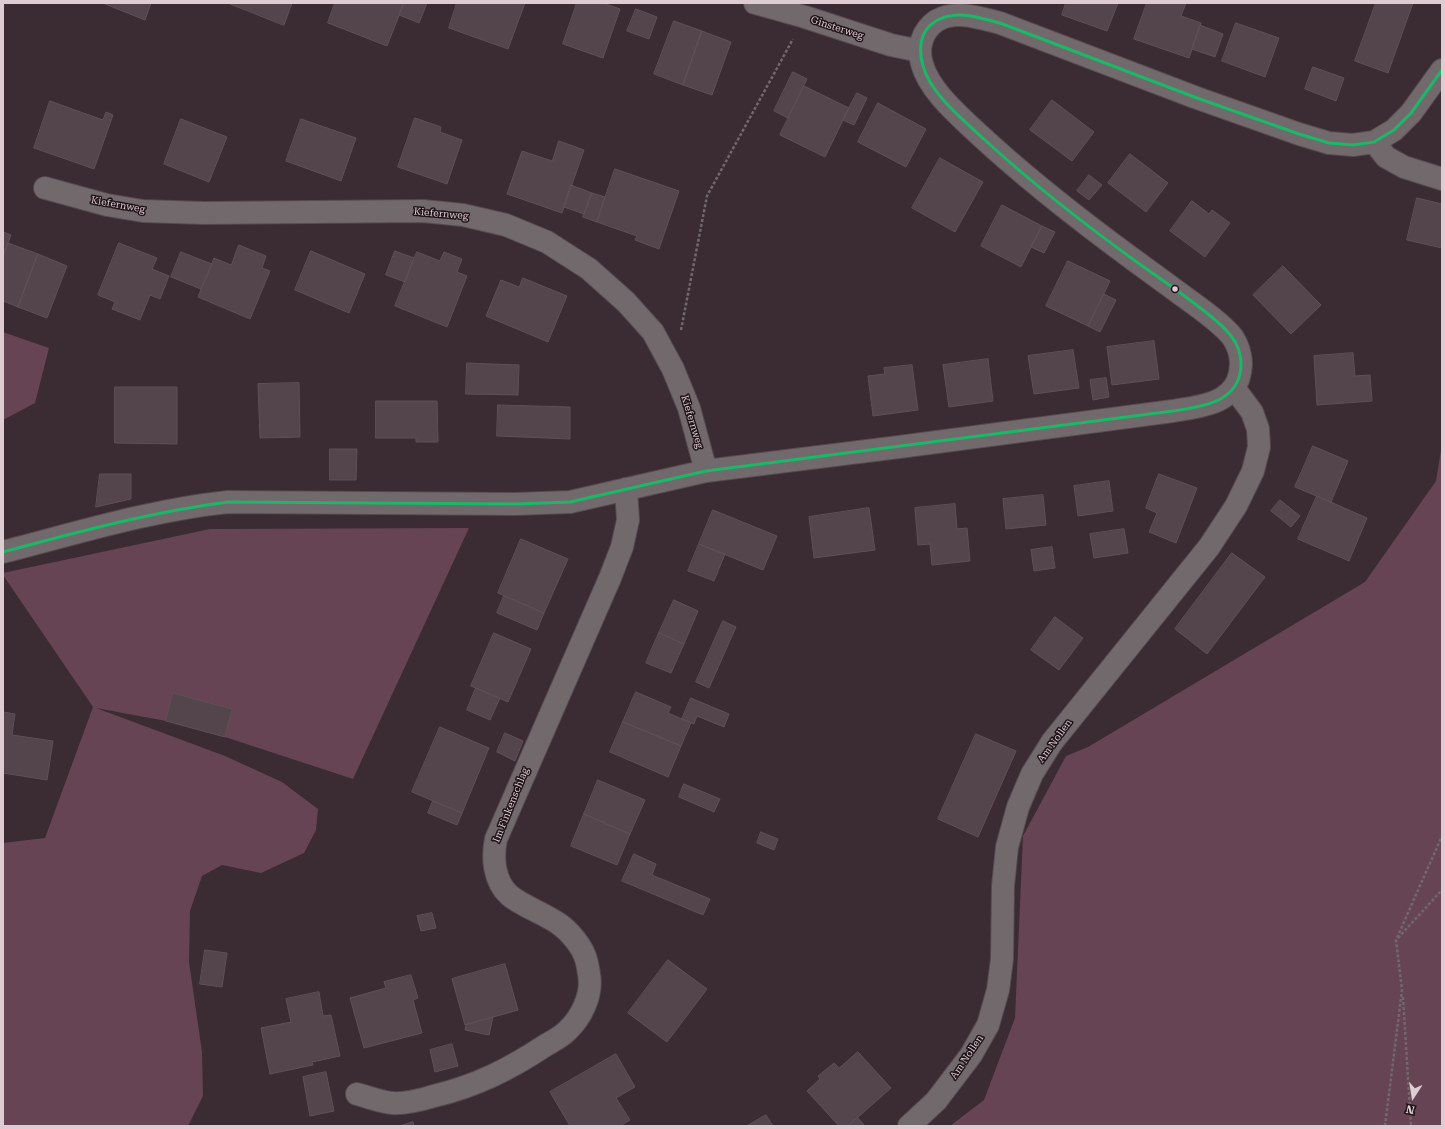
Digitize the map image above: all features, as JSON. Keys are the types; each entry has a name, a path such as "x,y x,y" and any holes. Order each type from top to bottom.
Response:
{"street":[{"name":"Ginsterweg","path":"755,3 805,17 891,45 920,51"},
{"path":"3,552 164,511 206,504 228,502 516,504 570,502 706,471 1173,411 1201,406 1222,399 1234,388 1242,369 1240,354 1232,335 1209,315 1094,230 1033,182 947,104 933,85 922,65 920,51 921,41 926,30 939,19 955,15 976,17 1000,23 1197,98 1299,134 1329,143 1353,145 1374,142 1394,130 1411,112 1442,70"},
{"path":"1374,142 1386,157 1404,167 1442,179"},
{"name":"Kiefernweg","path":"45,188 107,205 143,211 204,213 423,211 463,215 506,225 547,242 589,269 626,302 653,332 673,370 689,408 706,471"},
{"name":"Am Nollen","path":"909,1126 936,1101 971,1055 988,1026 998,990 1002,959 1003,886 1007,847 1018,807 1032,774 1052,742 1209,547 1236,506 1253,471 1259,447 1258,429 1252,412 1234,388"},
{"name":"Im Finkenschlag","path":"357,1094 392,1103 420,1100 454,1091 490,1078 529,1057 566,1032 581,1014 589,994 590,976 584,953 570,933 560,924 509,895 497,876 493,860 494,848 496,839 610,578 622,547 628,520 626,489"}],"path":[{"path":"681,332 707,196 805,17"},
{"path":"1411,1126 1402,990 1396,940 1442,836"},
{"path":"1396,940 1442,890"},
{"path":"1385,1126 1402,990"}],"shaded area":[{"path":"3,332 49,348 35,403 3,420"},
{"path":"1442,444 1442,1126 950,1126 984,1100 1015,1018 1023,836 1066,756 1088,747 1365,582 1436,481"},
{"path":"469,528 353,779 225,737 166,721 96,708 225,756 282,782 318,809 316,830 304,853 261,873 222,865 202,876 190,911 189,962 202,1052 203,1096 188,1126 3,1126 3,843 45,838 93,707 3,573 210,529"}],"building":[{"path":"105,3 151,3 145,20"},
{"path":"228,3 292,3 284,25"},
{"path":"335,3 404,3 387,46 328,23"},
{"path":"404,3 427,3 419,23 399,15"},
{"path":"457,3 525,3 508,49 449,28"},
{"path":"577,3 603,3 620,9 603,58 563,44"},
{"path":"1066,3 1118,3 1107,31 1062,15"},
{"path":"1147,3 1186,3 1181,16 1201,23 1189,58 1134,39"},
{"path":"1376,3 1413,3 1388,73 1355,61"},
{"path":"636,9 657,17 649,39 627,31"},
{"path":"674,21 702,31 683,85 654,74"},
{"path":"1236,23 1279,38 1265,77 1222,61"},
{"path":"1200,25 1223,34 1215,57 1192,49"},
{"path":"702,31 731,42 712,95 683,85"},
{"path":"1313,67 1344,78 1336,101 1305,89"},
{"path":"793,72 807,79 788,118 774,111"},
{"path":"804,86 849,108 825,157 780,135"},
{"path":"857,93 867,98 854,125 843,120"},
{"path":"1052,100 1094,132 1072,161 1030,130"},
{"path":"50,101 103,120 106,112 113,115 94,169 34,148"},
{"path":"878,103 926,129 906,167 858,142"},
{"path":"415,118 441,127 440,132 462,140 447,184 398,167"},
{"path":"181,119 227,137 209,182 164,164"},
{"path":"301,119 356,138 341,181 286,161"},
{"path":"559,141 584,150 562,213 507,194 522,151 552,161"},
{"path":"1130,154 1168,183 1146,212 1108,183"},
{"path":"940,158 983,182 955,232 912,208"},
{"path":"615,169 679,191 659,249 635,240 637,236 597,222"},
{"path":"1089,175 1102,185 1089,200 1077,191"},
{"path":"571,185 592,193 584,214 564,207"},
{"path":"592,193 605,197 597,222 583,217"},
{"path":"1417,198 1442,204 1442,248 1407,240"},
{"path":"1192,201 1209,214 1212,210 1230,223 1205,257 1170,231"},
{"path":"1002,205 1042,226 1021,267 981,246"},
{"path":"1042,226 1055,232 1044,253 1031,247"},
{"path":"3,232 11,235 3,257"},
{"path":"8,243 38,254 18,307 3,301 3,257"},
{"path":"119,243 157,258 152,269 169,276 160,299 150,295 140,320 112,309 115,302 98,295"},
{"path":"239,245 266,256 262,268 270,271 250,319 198,297 214,258 231,265"},
{"path":"311,251 365,274 349,313 295,290"},
{"path":"395,251 414,258 405,282 386,275"},
{"path":"181,252 212,264 201,289 171,277"},
{"path":"417,252 440,261 444,252 462,259 457,272 467,276 447,327 395,306"},
{"path":"38,254 67,266 47,318 18,307"},
{"path":"1068,261 1110,281 1088,326 1046,306"},
{"path":"1283,266 1321,305 1291,334 1253,295"},
{"path":"523,278 567,296 548,342 486,316 501,280 519,287"},
{"path":"1104,294 1116,300 1100,332 1088,326"},
{"path":"1154,341 1159,379 1112,385 1107,347"},
{"path":"1073,350 1079,388 1034,394 1028,356"},
{"path":"1353,353 1355,376 1370,375 1372,401 1317,405 1314,356"},
{"path":"988,359 993,401 949,407 943,365"},
{"path":"467,363 519,365 518,395 466,394"},
{"path":"912,365 918,410 873,416 868,376 885,374 884,368"},
{"path":"1106,378 1109,397 1093,400 1090,380"},
{"path":"299,383 300,437 260,438 258,384"},
{"path":"115,387 177,387 177,444 115,443"},
{"path":"376,401 437,401 438,442 416,442 416,438 376,438"},
{"path":"498,405 570,407 570,439 497,436"},
{"path":"1313,446 1348,461 1331,502 1295,487"},
{"path":"330,449 357,449 356,480 330,480"},
{"path":"100,474 131,474 131,499 96,507"},
{"path":"1159,474 1197,488 1176,543 1149,532 1157,513 1146,508"},
{"path":"1109,481 1113,511 1078,516 1074,486"},
{"path":"1043,495 1046,525 1006,529 1003,499"},
{"path":"1317,496 1367,518 1349,561 1298,539"},
{"path":"1280,500 1300,516 1291,527 1271,511"},
{"path":"955,504 957,529 967,528 970,561 932,565 930,544 918,545 915,508"},
{"path":"869,508 875,550 814,558 809,517"},
{"path":"713,510 777,536 763,570 699,544"},
{"path":"1124,529 1128,553 1094,558 1090,534"},
{"path":"521,539 568,559 544,613 498,593"},
{"path":"699,544 725,554 714,581 688,571"},
{"path":"1052,547 1055,568 1034,571 1031,550"},
{"path":"1232,553 1265,577 1207,654 1175,629"},
{"path":"504,596 544,613 537,630 497,613"},
{"path":"674,600 698,611 684,644 659,633"},
{"path":"1055,617 1083,638 1059,670 1031,650"},
{"path":"723,621 736,627 709,688 696,682"},
{"path":"494,633 531,649 508,702 471,686"},
{"path":"659,633 684,644 671,673 646,663"},
{"path":"476,688 500,698 490,720 467,710"},
{"path":"636,692 671,707 668,713 691,723 681,746 623,722"},
{"path":"173,693 232,709 225,737 166,721"},
{"path":"691,698 729,714 724,727 697,716 694,724 682,719"},
{"path":"3,712 15,714 12,735 53,741 47,780 3,773"},
{"path":"623,722 681,746 668,777 610,752"},
{"path":"440,727 489,748 462,813 412,792"},
{"path":"505,733 523,741 515,761 497,752"},
{"path":"976,734 1016,751 978,837 938,819"},
{"path":"598,780 645,800 630,834 584,814"},
{"path":"684,784 720,799 714,812 679,797"},
{"path":"433,801 462,813 457,825 428,813"},
{"path":"584,814 630,834 617,865 571,846"},
{"path":"761,832 778,839 774,850 757,843"},
{"path":"634,854 656,864 652,875 710,899 703,915 622,881"},
{"path":"432,913 436,928 421,931 417,916"},
{"path":"205,950 227,953 222,987 200,984"},
{"path":"668,960 707,989 667,1042 628,1013"},
{"path":"505,964 518,1010 465,1025 452,979"},
{"path":"411,975 418,998 413,1000 422,1033 364,1048 350,998 386,988 384,982"},
{"path":"319,992 323,1016 331,1015 340,1056 312,1062 313,1065 270,1074 261,1028 291,1022 286,999"},
{"path":"493,1017 489,1035 465,1030 466,1025"},
{"path":"452,1044 458,1066 435,1072 430,1050"},
{"path":"858,1052 891,1088 848,1126 839,1126 807,1091 820,1079 818,1076 834,1063 839,1068"},
{"path":"616,1054 635,1087 616,1098 630,1120 620,1126 570,1126 550,1092"},
{"path":"326,1072 334,1111 310,1116 303,1077"},
{"path":"766,1115 773,1126 747,1126"},
{"path":"858,1118 865,1126 848,1126"},
{"path":"413,1122 414,1126 400,1126"}],"transit line":[{"path":"3,552 143,517 228,502 516,504 570,502 706,471 1173,411 1193,408 1213,402 1230,392 1236,384 1240,374 1240,354 1237,345 1231,336 1221,325 1178,291 1058,203 1022,173 956,113 942,98 926,74 921,58 924,33 936,21 944,17 960,15 1000,23 1197,98 1299,134 1329,143 1353,145 1374,142 1394,130 1411,113 1442,70"}]}
